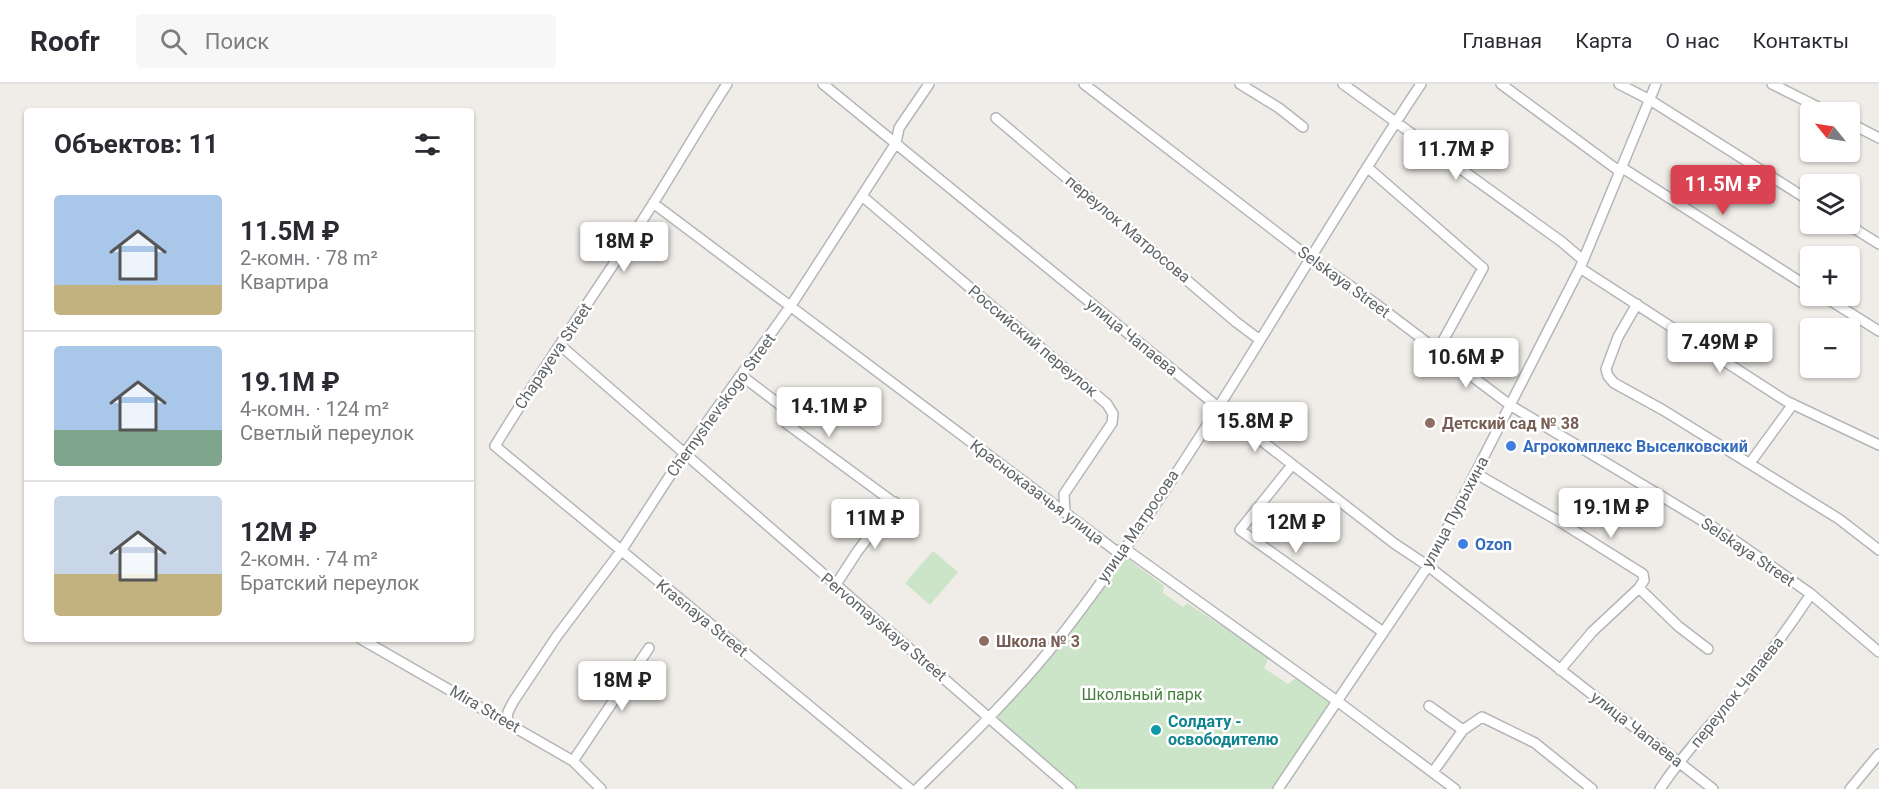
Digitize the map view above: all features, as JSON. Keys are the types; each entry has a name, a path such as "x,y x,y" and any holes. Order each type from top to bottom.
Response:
{"street":[{"name":"Chapayeva Street","path":"495,446 539,374 561,346 653,203 727,84"},
{"name":"улица Чапаева","path":"823,84 1218,407 1395,544 1428,566 1713,789"},
{"name":"Chernyshevskogo Street","path":"507,721 513,702 551,645 621,551 684,454 790,307 896,143 899,128 929,84"},
{"name":"Selskaya Street","path":"1084,84 1310,258 1376,304 1510,405 1731,538 1811,594 1879,652"},
{"path":"1240,84 1279,108 1303,127"},
{"path":"1343,84 1562,242 1582,264 1637,304 1793,404 1879,445"},
{"name":"улица Матросова","path":"917,789 990,717 1056,642 1124,548 1218,407 1421,84"},
{"path":"1501,84 1620,169 1800,282"},
{"path":"1619,84 1650,100 1800,195"},
{"name":"улица Пурыхина","path":"1278,789 1428,566 1582,264 1656,84"},
{"path":"1772,84 1808,102"},
{"name":"переулок Матросова","path":"996,117 1260,340"},
{"path":"1860,128 1879,138"},
{"path":"1368,167 1483,268 1438,351"},
{"name":"Российский переулок","path":"862,196 1107,404 1113,414 1112,423 1064,494 1065,513"},
{"name":"Красноказачья улица","path":"653,203 1116,551 1124,548 1455,789"},
{"path":"1860,231 1878,241"},
{"path":"1637,304 1609,358 1606,369 1614,383 1750,463 1839,519 1879,550"},
{"path":"1839,306 1879,331"},
{"name":"Pervomayskaya Street","path":"561,346 1071,789"},
{"path":"742,376 792,414 787,424 912,516"},
{"path":"1750,463 1793,404"},
{"name":"Krasnaya Street","path":"495,446 910,789"},
{"path":"1292,465 1240,530 1383,632"},
{"path":"1476,473 1643,574 1644,580 1640,588 1592,632 1560,670"},
{"path":"835,586 857,552 895,502"},
{"path":"1640,588 1678,626 1708,649"},
{"name":"переулок Чапаева","path":"1660,789 1789,628 1811,594"},
{"name":"Mira Street","path":"365,642 573,760 601,789"},
{"path":"573,760 649,648"},
{"path":"1429,706 1463,730"},
{"path":"1433,772 1463,730 1482,717 1535,743 1592,789"},
{"path":"1850,789 1879,754"}],"green space":[{"path":"933,551 958,572 930,605 905,583"},
{"name":"Школьный парк","path":"1122,554 1164,586 1163,593 1183,607 1187,603 1269,657 1264,668 1288,684 1297,677 1331,701 1273,789 1076,789 1000,722 998,716 1002,709"}],"place":[{"name":"Детский сад № 38","path":"1430,423"},
{"name":"Агрокомплекс Выселковский","path":"1511,446"},
{"name":"Ozon","path":"1463,544"},
{"name":"Школа № 3","path":"984,641"},
{"name":"Солдату - освободителю","path":"1156,730"}]}
